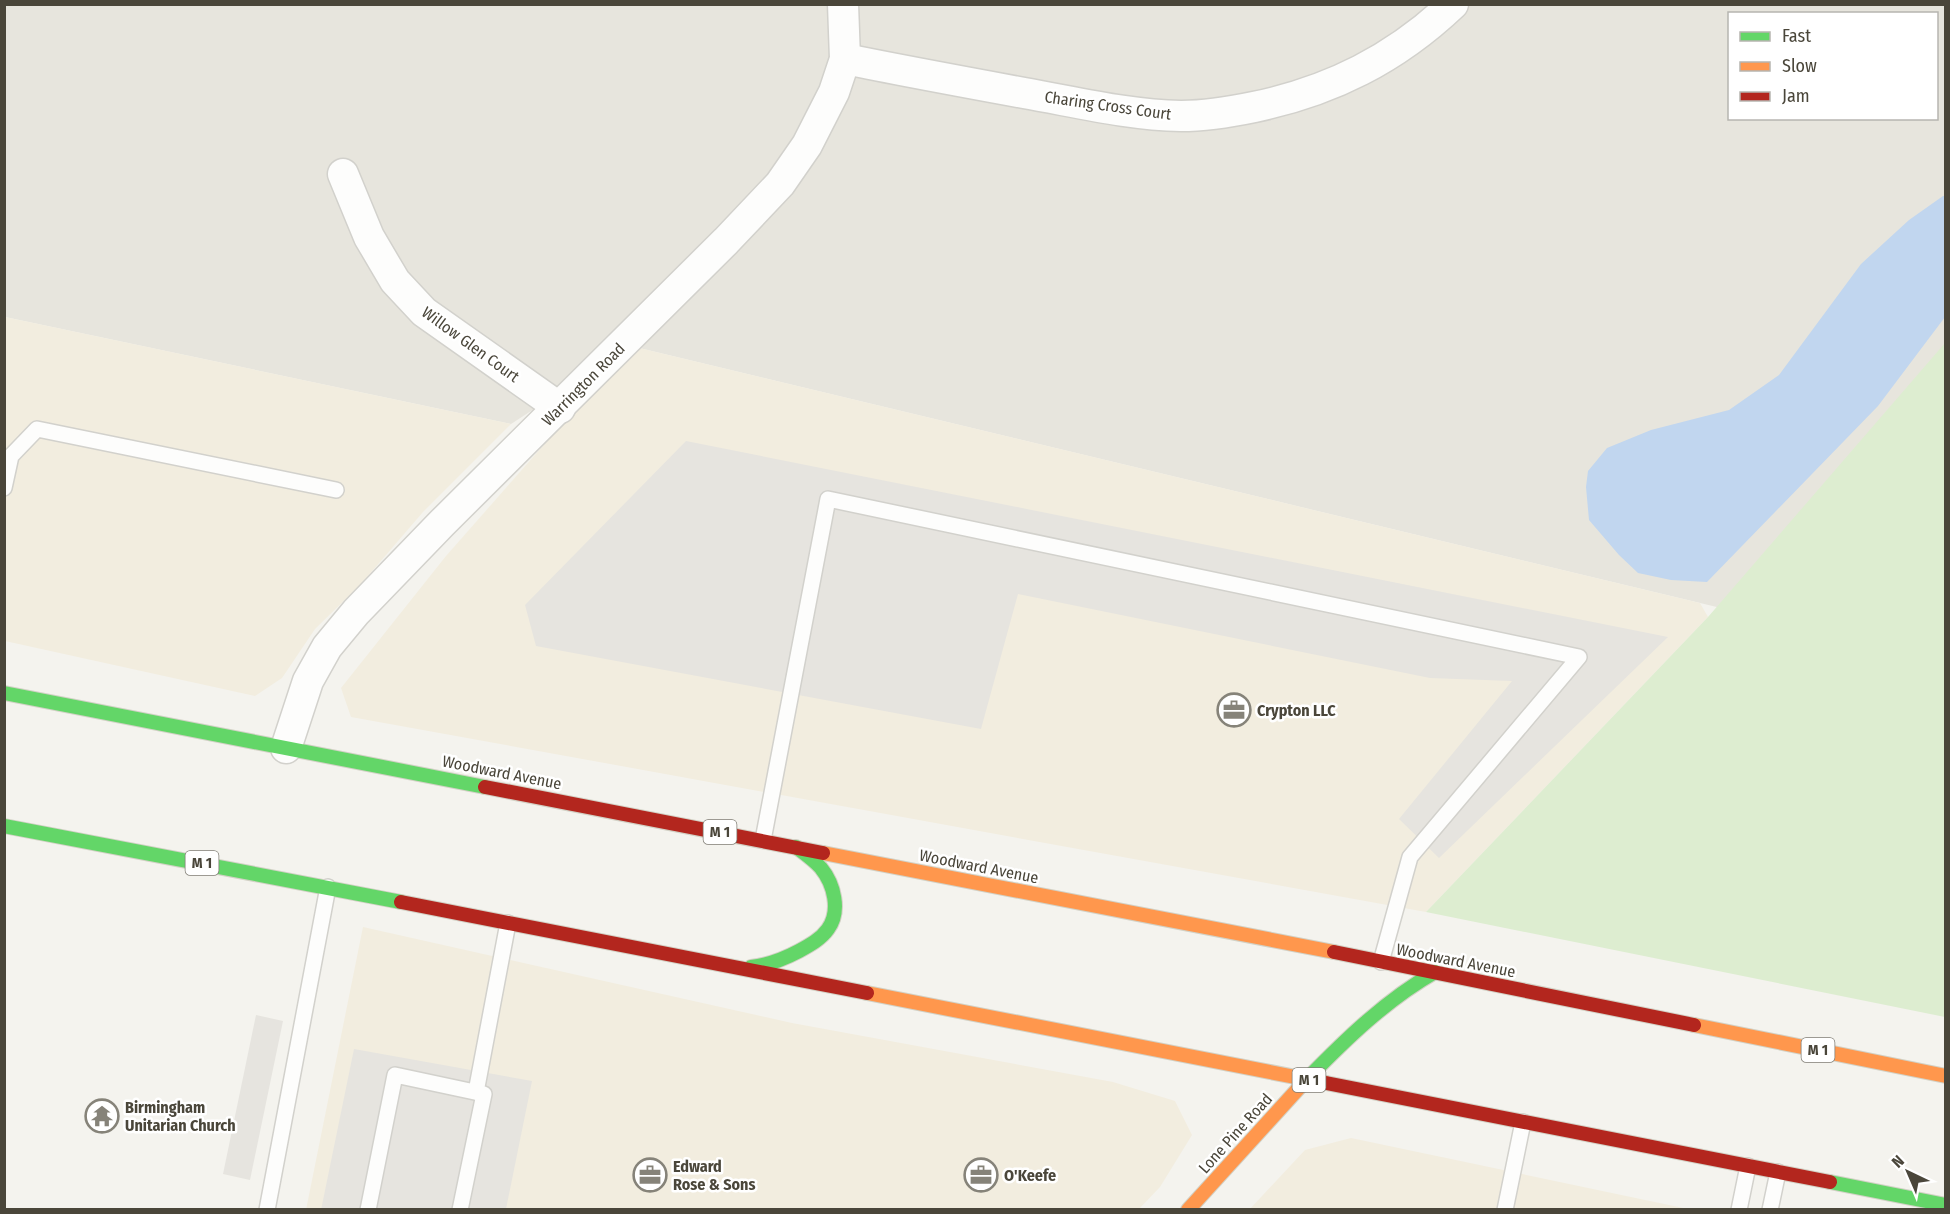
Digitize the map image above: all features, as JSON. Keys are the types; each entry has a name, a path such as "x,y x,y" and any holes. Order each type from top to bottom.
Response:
{"main road":[{"name":"Woodward Avenue","path":"4,693 1435,972 1946,1076"},
{"name":"M 1","path":"4,826 328,887 1946,1205"},
{"path":"734,967 762,966 793,955 824,935 831,922 836,909 828,881 821,869 796,847"},
{"name":"Lone Pine Road","path":"1188,1209 1344,1041 1395,995 1435,972"}],"street":[{"name":"Warrington Road","path":"286,748 308,681 327,647 356,612 780,184 807,146 834,92 845,59 843,4"},
{"name":"Charing Cross Court","path":"845,59 1121,111 1182,116 1234,111 1287,100 1332,84 1363,70 1400,48 1431,25 1453,4"},
{"name":"Willow Glen Court","path":"343,174 369,237 395,280 424,312 560,408"}],"lane":[{"path":"4,488 11,456 37,429 336,490"},
{"path":"763,840 828,499 1579,657 1410,856 1381,962"},
{"path":"267,1209 328,887"},
{"path":"476,1092 508,923"},
{"path":"368,1209 395,1075 484,1094 460,1209"},
{"path":"1505,1209 1523,1122"},
{"path":"1739,1209 1748,1166"},
{"path":"1770,1209 1778,1172"}],"shaded area":[{"path":"5,5 1945,5 1945,1017 1721,608 631,346 511,424 5,317"},
{"path":"5,317 511,424 423,512 361,584 315,629 282,678 255,696 5,641"},
{"path":"631,346 1700,603 1708,617 1426,912 351,717 341,688 446,556"},
{"path":"686,441 1668,637 1439,858 1399,819 1512,681 1430,678 1018,594 981,729 536,646 525,605"},
{"path":"363,927 792,1023 1113,1082 1175,1101 1192,1135 1160,1187 1139,1209 306,1210"},
{"path":"256,1015 283,1021 250,1180 223,1174"},
{"path":"354,1049 532,1081 506,1209 321,1210"},
{"path":"1351,1138 1688,1209 1249,1210 1305,1150"}],"green space":[{"path":"1945,343 1945,1017 1426,912 1708,617"}],"water":[{"path":"1946,196 1945,317 1878,406 1707,582 1671,580 1638,573 1589,520 1586,487 1588,471 1607,448 1651,430 1729,410 1779,375 1861,264 1909,220"}],"traffic: fast":[{"path":"4,693 485,787"},
{"path":"4,826 401,902"},
{"path":"751,967 788,957 803,949 822,936 832,922 835,906 826,874 796,847"},
{"path":"1307,1079 1383,1008 1435,972"},
{"path":"1830,1182 1946,1205"}],"traffic: slow":[{"path":"823,853 1334,952"},
{"path":"867,993 1326,1083"},
{"path":"1694,1025 1946,1076"},
{"path":"1188,1210 1307,1079"}],"traffic: jam":[{"path":"485,787 823,853"},
{"path":"401,902 867,993"},
{"path":"1334,952 1694,1025"},
{"path":"1326,1083 1830,1182"}],"place":[{"name":"Crypton LLC","path":"1234,710"},
{"name":"Birmingham Unitarian Church","path":"102,1116"},
{"name":"Edward Rose & Sons","path":"650,1175"},
{"name":"O'Keefe","path":"981,1175"}]}
